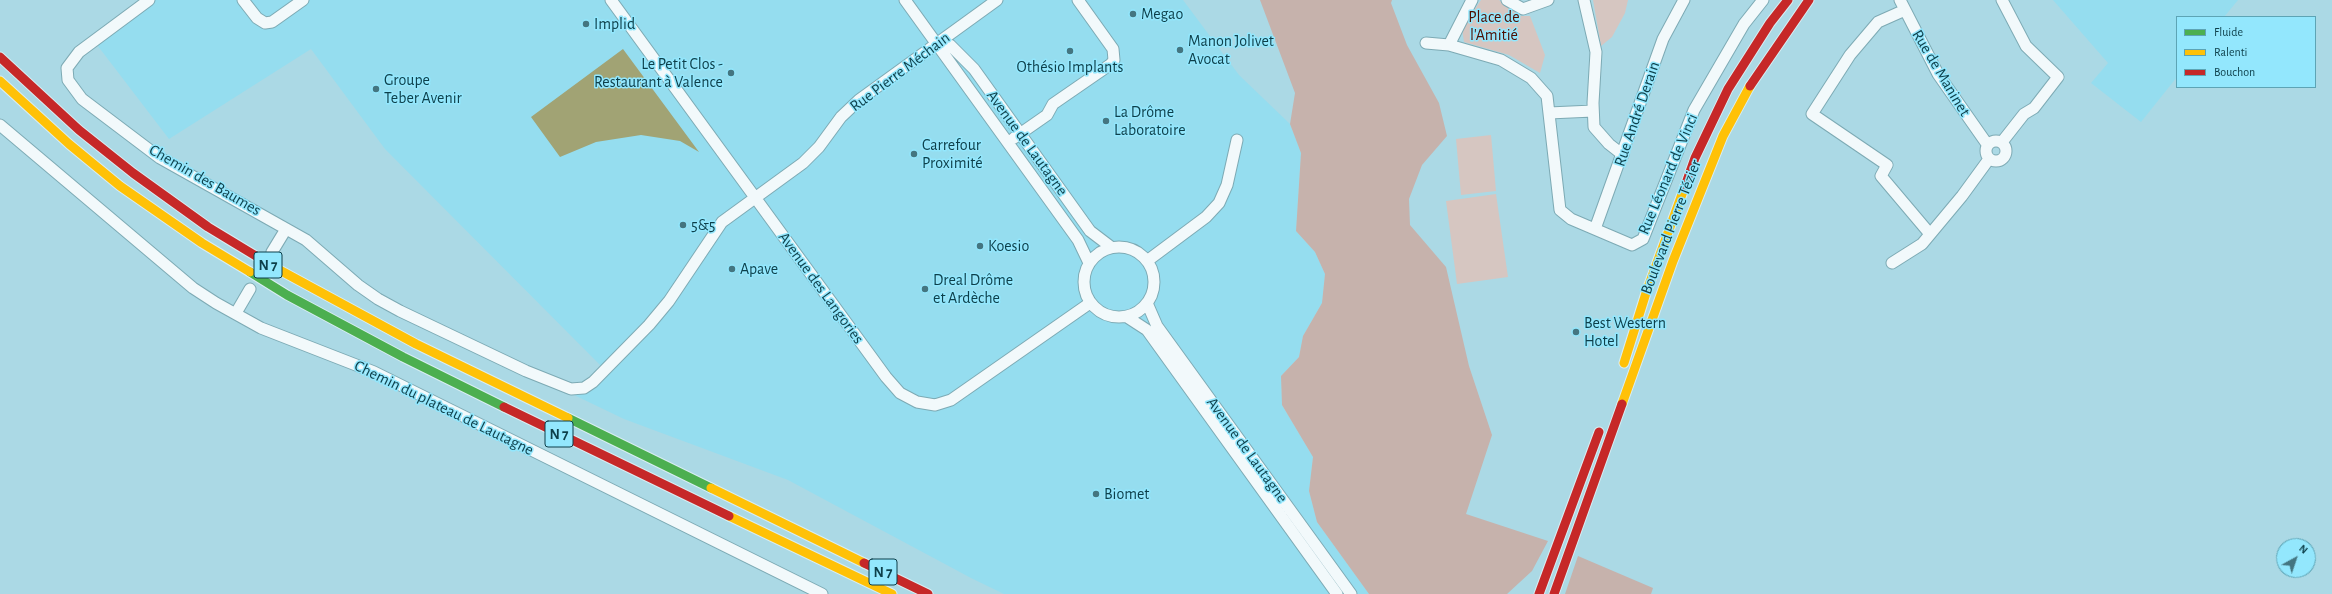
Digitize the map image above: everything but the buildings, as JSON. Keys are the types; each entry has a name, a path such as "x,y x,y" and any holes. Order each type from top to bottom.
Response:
{"main road":[{"name":"Boulevard Pierre Tézier","path":"1620,374 1646,293 1695,158 1728,89 1770,23 1788,0"},
{"name":"Boulevard Pierre Tézier","path":"1554,594 1662,289 1720,142 1758,72 1810,0"},
{"name":"N 7","path":"0,57 79,130 132,173 202,223 267,264 402,337 928,594"},
{"name":"N 7","path":"0,81 69,144 120,186 202,243 287,295 403,357 568,439 892,594"},
{"path":"1539,594 1602,424"},
{"path":"839,551 938,591"}],"street":[{"name":"Chemin des Baumes","path":"149,0 79,52 67,68 68,80 82,99 160,158 286,228"},
{"path":"243,0 257,18 265,23 272,22 303,0"},
{"name":"Avenue des Langories","path":"611,0 886,377 900,393 917,402 935,405 956,397 1090,303"},
{"path":"905,0 938,43"},
{"name":"Rue Pierre Méchain","path":"756,198 803,164 819,147 841,117 859,100 997,0"},
{"path":"1008,142 1048,114 1053,104 1111,64 1114,60 1115,55 1113,49 1078,0"},
{"path":"1449,46 1472,0"},
{"path":"1507,0 1523,9 1548,0"},
{"path":"1584,0 1596,52 1594,128 1609,144 1623,155"},
{"name":"Rue André Derain","path":"1595,229 1623,155 1632,123 1663,39 1684,0"},
{"name":"Rue Léonard de Vinci","path":"1426,43 1449,46 1501,60 1531,78 1548,96 1560,210 1571,220 1632,245 1642,239 1694,110 1744,24 1763,0"},
{"path":"2002,0 2026,46 2058,77 2034,108 2024,114 2002,142"},
{"path":"1902,5 1878,22 1850,56 1812,114 1887,166 1881,176 1930,234"},
{"name":"Rue de Maninet","path":"1902,5 1938,74 1987,144"},
{"name":"Avenue de Lautagne","path":"938,43 950,45 974,69 1090,231 1111,248"},
{"name":"Avenue de Lautagne","path":"938,43 1078,240 1089,263"},
{"path":"1549,113 1594,111"},
{"path":"0,125 193,288 236,313 250,289"},
{"path":"1147,261 1206,217 1219,203 1227,185 1237,140"},
{"path":"1994,140 2002,142 2006,149 2004,157 1997,162 1989,159 1985,152 1987,144 1994,140"},
{"path":"1892,263 1922,244 1962,196 1989,159"},
{"path":"272,252 286,228 306,240 358,285 400,311 526,371 571,389 584,388 593,382 622,353 669,301 722,222 756,198"},
{"path":"1111,248 1127,248 1134,251 1147,261 1151,267 1154,282 1151,297 1147,304 1138,312 1127,317 1106,315 1090,303 1084,288 1085,271 1089,263 1098,253 1111,248"},
{"name":"Avenue de Lautagne","path":"1147,304 1157,326 1352,594"},
{"name":"Chemin du plateau de Lautagne","path":"236,313 261,328 326,352 381,376 822,594"},
{"name":"Avenue de Lautagne","path":"1127,317 1147,330 1337,594"}],"shaded area":[{"path":"142,0 1183,0 1239,75 1290,124 1301,153 1296,231 1315,252 1325,274 1322,303 1303,336 1299,357 1281,376 1282,405 1313,457 1309,491 1317,522 1369,594 1004,594 971,578 788,480 624,419 572,394 594,387 609,374 385,149 311,49 169,139 91,37"},
{"path":"1260,0 1392,0 1391,3 1407,45 1439,103 1447,136 1422,165 1409,199 1410,225 1446,267 1469,366 1492,435 1466,514 1548,541 1532,571 1507,594 1369,594 1317,522 1309,491 1313,457 1282,405 1281,376 1299,357 1303,336 1322,303 1325,274 1315,252 1296,231 1301,153 1290,124 1295,93"},
{"path":"2053,0 2238,0 2225,16 2176,16 2176,78 2141,122 2091,83 2108,63"},
{"path":"623,49 699,152 680,141 641,135 596,142 560,157 531,117"},
{"path":"1578,556 1653,588 1651,594 1565,594"}],"green space":[{"name":"Place de l'Amitié","path":"1481,0 1499,0 1521,16 1530,16 1545,55 1540,73 1509,55 1464,42 1462,29"},
{"path":"1593,0 1628,0 1625,13 1612,37 1601,46"},
{"path":"1491,135 1496,191 1461,195 1456,139"},
{"path":"1496,194 1508,277 1457,284 1446,201"}],"traffic: fast":[{"path":"250,272 287,295 403,357 504,407"},
{"path":"568,418 711,488"}],"traffic: slow":[{"path":"0,81 69,144 120,186 202,243 250,272"},
{"path":"1622,404 1673,261 1723,136 1750,86"},
{"path":"1624,363 1646,293 1685,186"},
{"path":"274,267 416,344 568,418"},
{"path":"711,488 864,563"},
{"path":"729,516 892,594"}],"traffic: jam":[{"path":"1685,186 1695,158 1728,89 1770,23 1788,0"},
{"path":"1750,86 1809,0"},
{"path":"0,57 79,130 133,173 208,227 274,267"},
{"path":"1554,594 1622,404"},
{"path":"504,407 729,516"},
{"path":"1539,594 1599,432"},
{"path":"864,563 928,594"}],"place":[{"name":"Megao","path":"1133,14"},
{"name":"Implid","path":"586,24"},
{"name":"Manon Jolivet Avocat","path":"1180,50"},
{"name":"Othésio Implants","path":"1070,51"},
{"name":"Le Petit Clos - Restaurant à Valence","path":"731,73"},
{"name":"Groupe Teber Avenir","path":"376,89"},
{"name":"La Drôme Laboratoire","path":"1106,121"},
{"name":"Carrefour Proximité","path":"914,154"},
{"name":"5&5","path":"683,225"},
{"name":"Koesio","path":"980,246"},
{"name":"Apave","path":"732,269"},
{"name":"Dreal Drôme et Ardèche","path":"925,289"},
{"name":"Best Western Hotel","path":"1576,332"},
{"name":"Biomet","path":"1096,494"}]}
